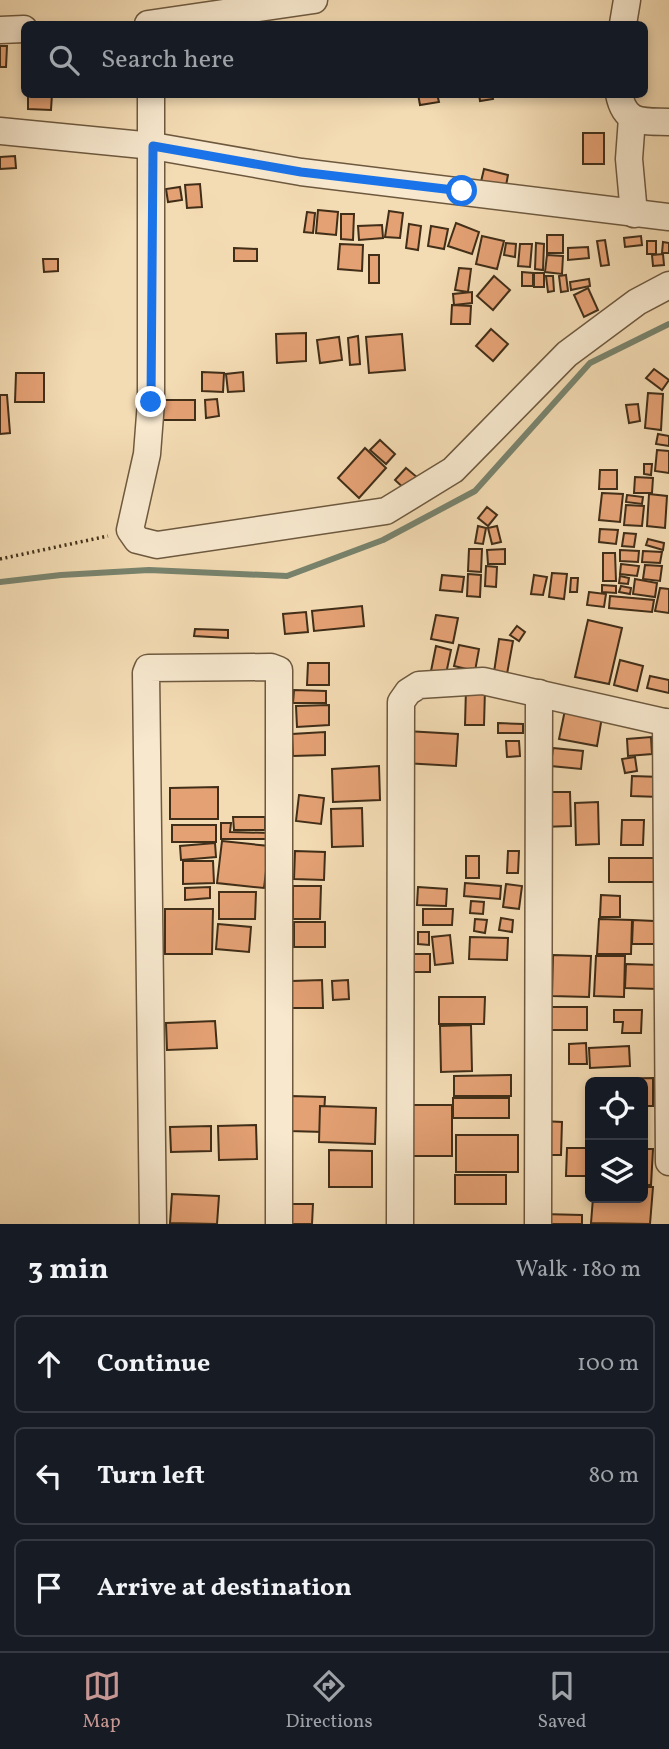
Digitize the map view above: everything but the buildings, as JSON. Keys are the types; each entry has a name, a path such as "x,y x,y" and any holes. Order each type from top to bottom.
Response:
{"street":[{"path":"169,21 314,0"},
{"path":"624,21 627,0"},
{"path":"0,30 21,29"},
{"path":"151,98 151,402 144,473 130,530 137,540 157,545 386,511 453,470 567,354 637,303 669,285"},
{"path":"620,98 622,110 632,118 669,122"},
{"path":"632,118 629,159 634,214"},
{"path":"0,131 153,146 301,172 669,217"},
{"path":"153,1224 146,673 148,668 271,667 279,670 279,1224"},
{"path":"400,1224 401,702 408,692 419,685 483,681 667,723 669,1162"},
{"path":"538,693 538,1224"}],"path":[{"path":"0,559 130,530"}],"waterway":[{"path":"0,582 149,570 287,576 383,540 475,491 590,363 669,324"}],"route":[{"path":"151,402 153,146 301,172 462,191"}]}
